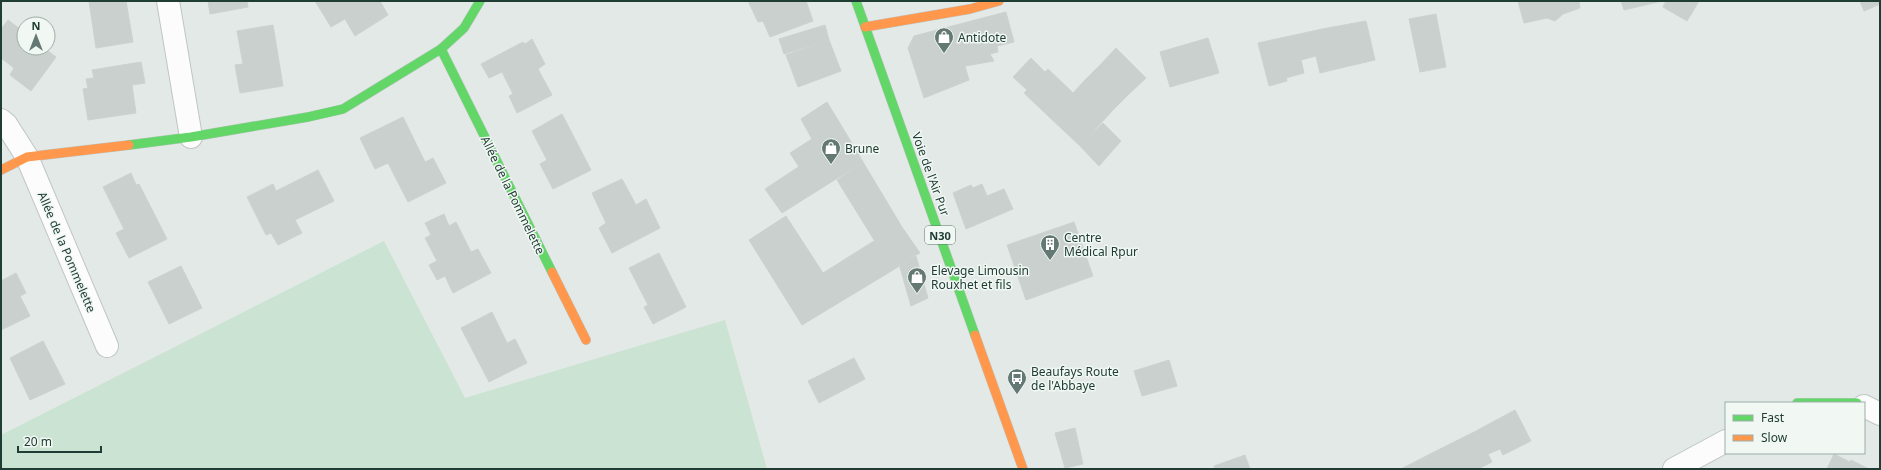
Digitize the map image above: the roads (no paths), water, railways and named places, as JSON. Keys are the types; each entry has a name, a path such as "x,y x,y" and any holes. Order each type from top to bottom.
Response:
{"street":[{"path":"168,1 191,137"},
{"path":"1,170 27,157 191,137 308,117 343,109 441,49 464,28 480,1"},
{"name":"Voie de l'Air Pur","path":"856,1 1023,469"},
{"path":"865,27 970,9 999,1"},
{"name":"Allée de la Pommelette","path":"441,49 586,340"},
{"name":"Allée de la Pommelette","path":"1,120 6,124 27,157 107,346"},
{"path":"1865,406 1880,414"},
{"path":"1674,469 1725,442"}],"place":[{"name":"Antidote","path":"944,54"},
{"name":"Brune","path":"831,165"},
{"name":"Centre Médical Rpur","path":"1050,261"},
{"name":"Elevage Limousin Rouxhet et fils","path":"917,294"},
{"name":"Beaufays Route de l'Abbaye","path":"1017,395"}]}
